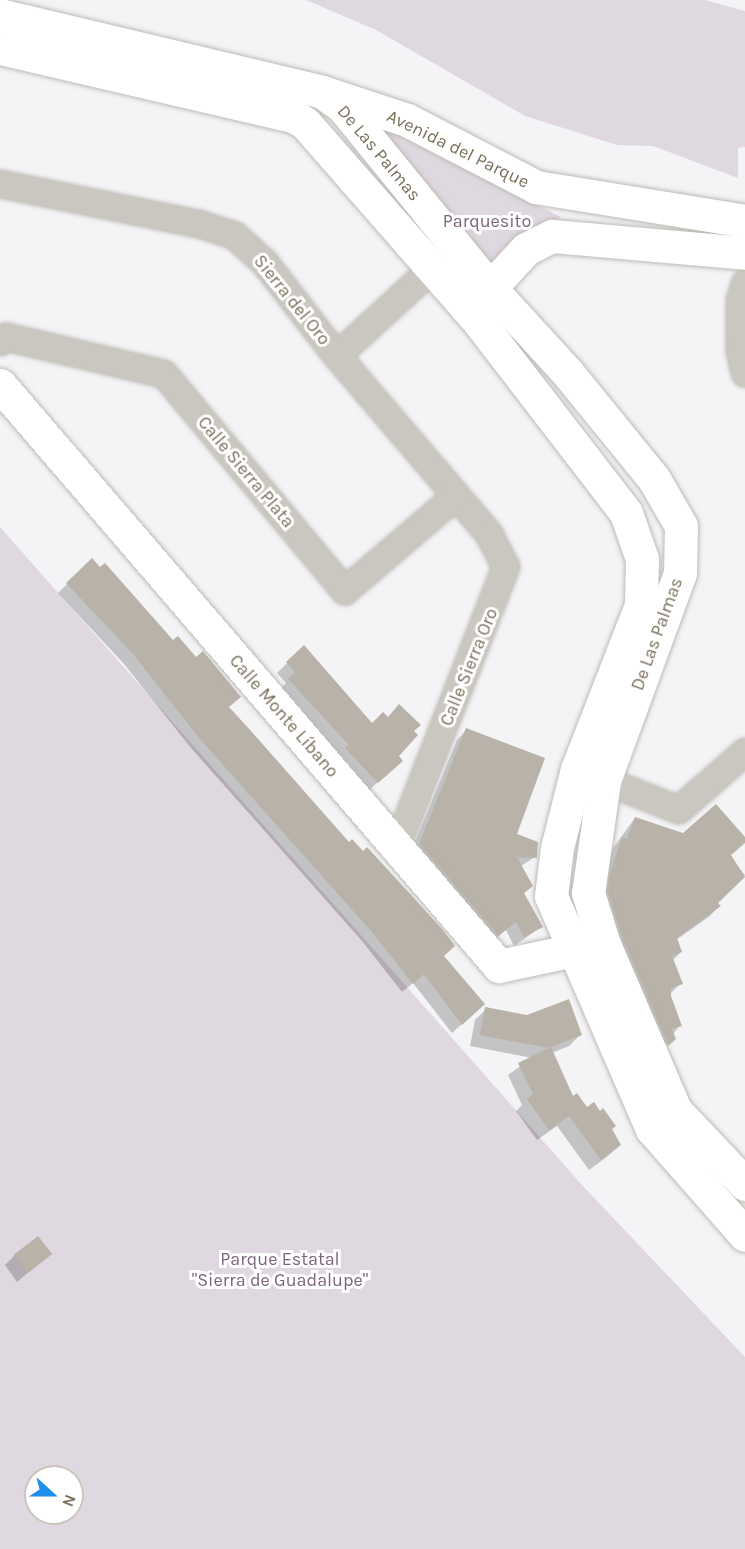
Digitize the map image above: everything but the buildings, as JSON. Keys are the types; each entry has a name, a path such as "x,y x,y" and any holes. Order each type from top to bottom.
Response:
{"street":[{"name":"Avenida del Parque","path":"0,15 204,79 305,123 431,270 479,322"},
{"name":"Avenida del Parque","path":"0,48 204,79 322,92 407,120 536,187 745,221"},
{"name":"De Las Palmas","path":"322,92 342,106 490,288 576,383 654,479 681,525 680,573 557,848 551,896 588,946 664,1120 745,1235"},
{"name":"Sierra del Oro","path":"0,184 199,224 235,236 265,263 337,356 455,497"},
{"path":"490,288 526,249 552,236 745,253"},
{"path":"337,356 431,270"},
{"path":"745,284 740,300 740,351 745,373"},
{"name":"De Las Palmas","path":"479,322 626,513 642,559 641,605 590,775"},
{"name":"Calle Sierra Plata","path":"0,342 6,337 164,374 345,591 455,497"},
{"path":"546,409 576,383"},
{"name":"Calle Monte Líbano","path":"0,385 499,966 588,946"},
{"name":"Calle Sierra Oro","path":"397,847 506,567 489,534 455,497"},
{"path":"590,775 679,810 745,753"},
{"name":"De Las Palmas","path":"664,1120 745,1184"}],"green space":[{"path":"306,0 705,0 745,11 745,147 738,148 738,178 653,146 617,145 525,116 376,30"},
{"name":"Parquesito","path":"352,112 561,217 518,241 488,282"},
{"name":"Parque Estatal \"Sierra de Guadalupe\"","path":"0,527 582,1185 745,1357 745,1549 0,1549"}]}
